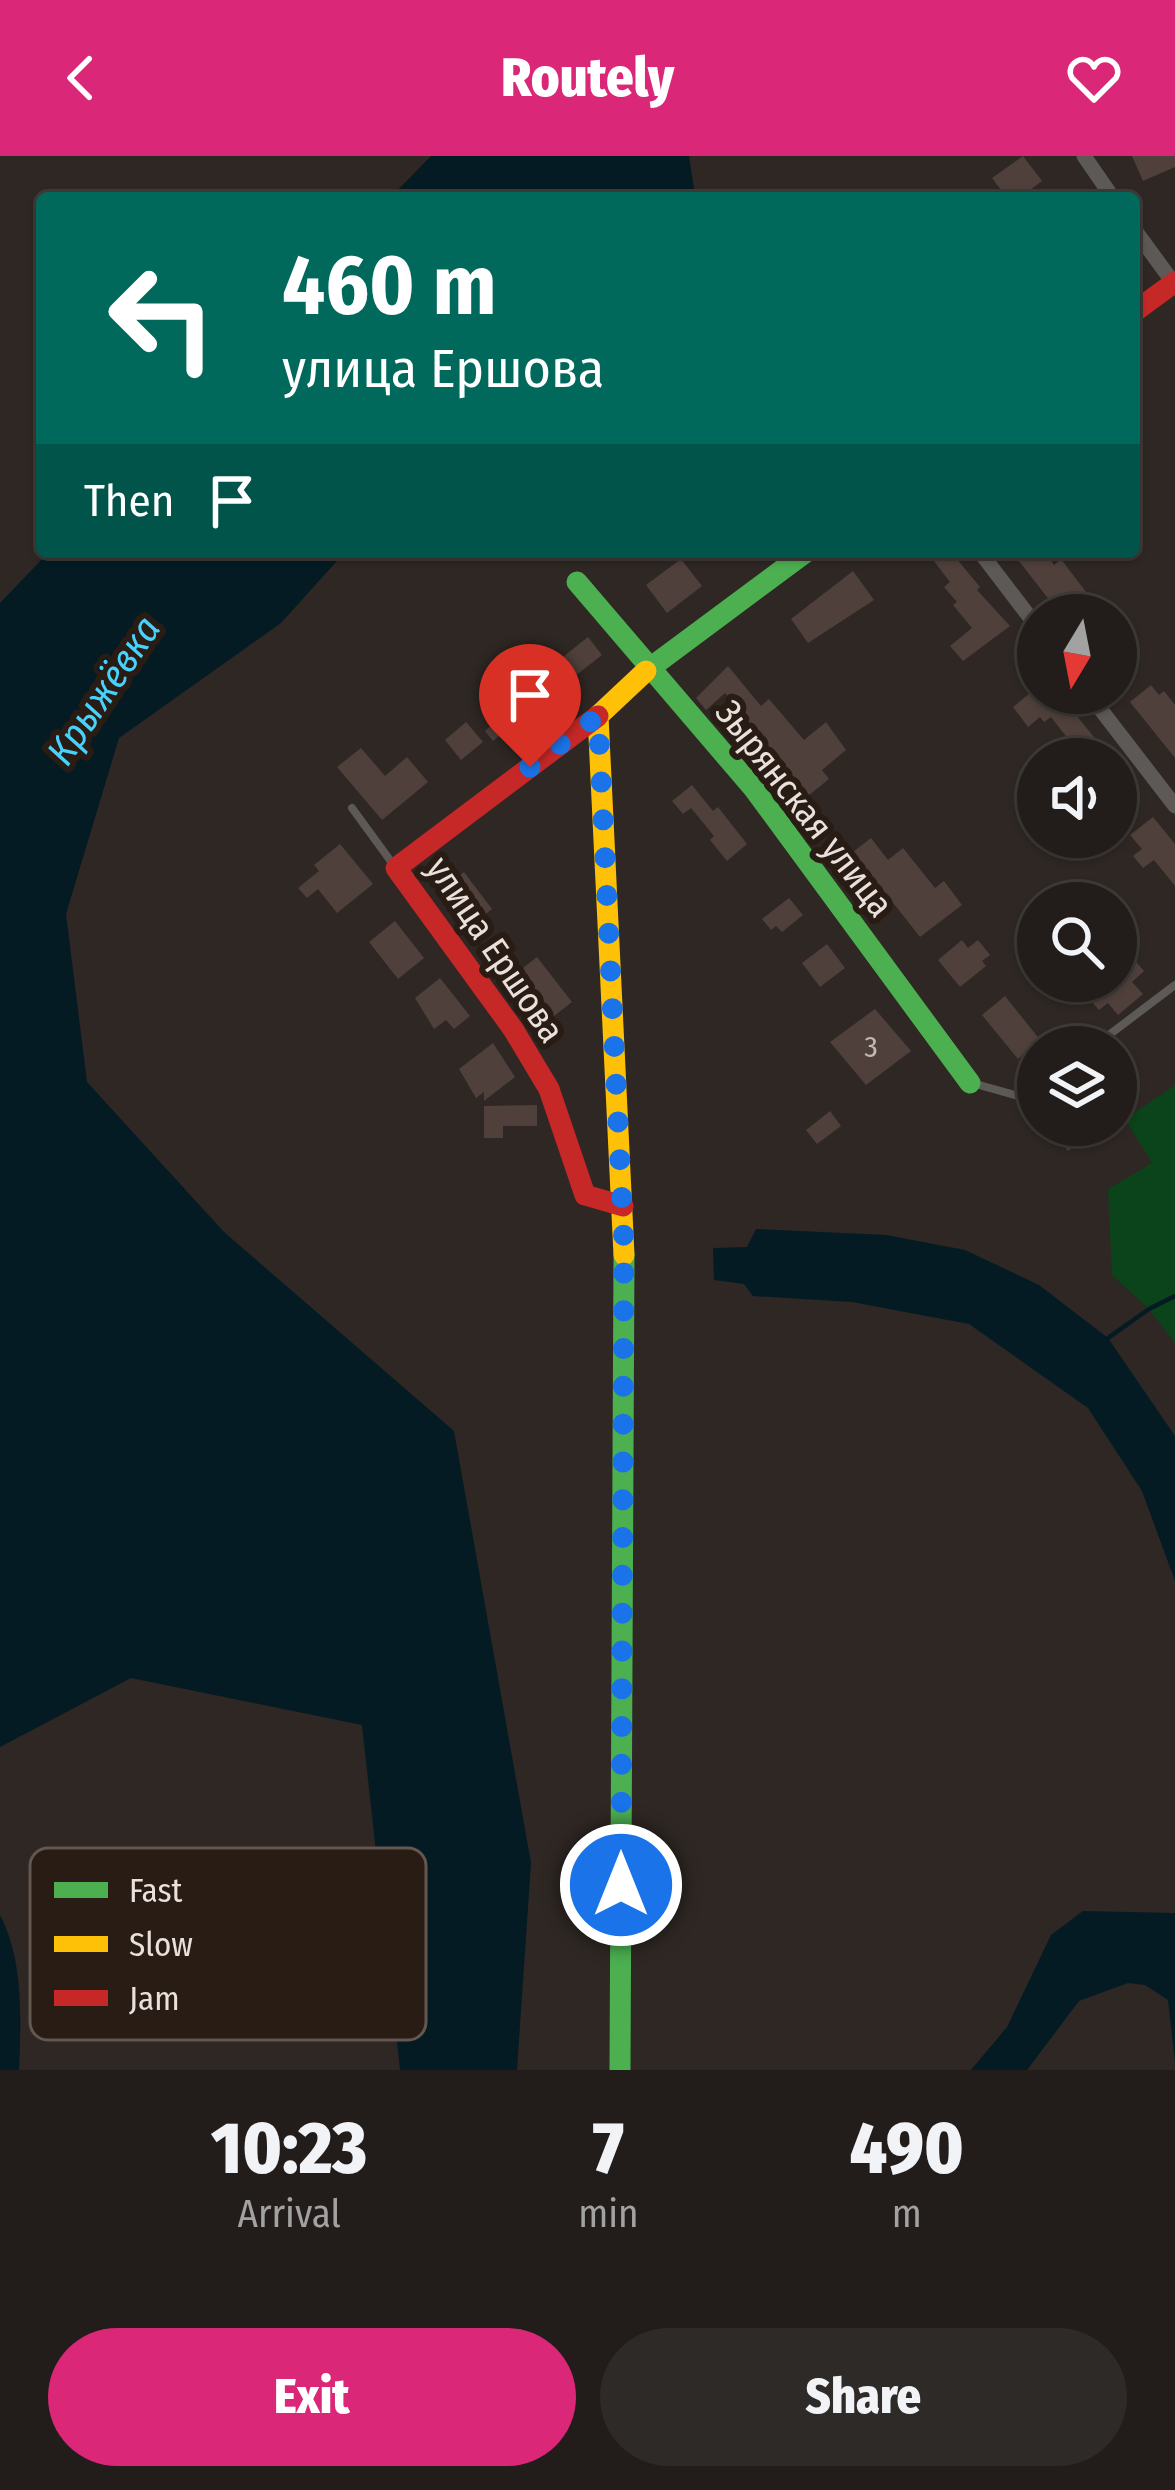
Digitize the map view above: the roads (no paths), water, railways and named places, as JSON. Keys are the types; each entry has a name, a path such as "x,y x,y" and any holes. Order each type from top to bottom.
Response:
{"main road":[{"path":"1140,308 1175,283"},
{"name":"улица Ершова","path":"623,1206 584,1195 549,1089 513,1029 396,868 598,716 650,667 798,558"},
{"name":"Зырянская улица","path":"578,582 754,789 970,1083"},
{"path":"598,716 624,1244 620,2070"}],"street":[{"path":"1084,156 1109,192"},
{"path":"1140,237 1175,283"},
{"path":"985,558 1017,600"},
{"path":"1104,714 1175,806"}],"lane":[{"path":"352,808 396,868"},
{"path":"1121,1026 1175,985"},
{"path":"970,1083 1017,1096"}],"water":[{"path":"431,156 689,156 694,189 690,192 396,192"},
{"name":"Крыжёвка","path":"43,558 340,558 281,623 119,738 66,914 87,1082 224,1232 454,1431 531,1863 517,2070 400,2070 397,2040 426,2040 426,1848 376,1848 362,1725 131,1678 0,1747 0,603"},
{"path":"756,1229 886,1235 965,1250 1039,1285 1108,1338 1175,1436 1175,1581 1142,1491 1088,1408 969,1324 852,1302 753,1296 744,1284 714,1280 713,1248 747,1247"},
{"path":"1083,1911 1175,1913 1175,2062 1168,2000 1145,1985 1128,1983 1079,2001 1027,2070 971,2070 1007,2027 1051,1935"},
{"path":"0,1915 17,1971 19,2070 0,2070"}],"waterway":[{"path":"1108,1338 1175,1296"}]}
